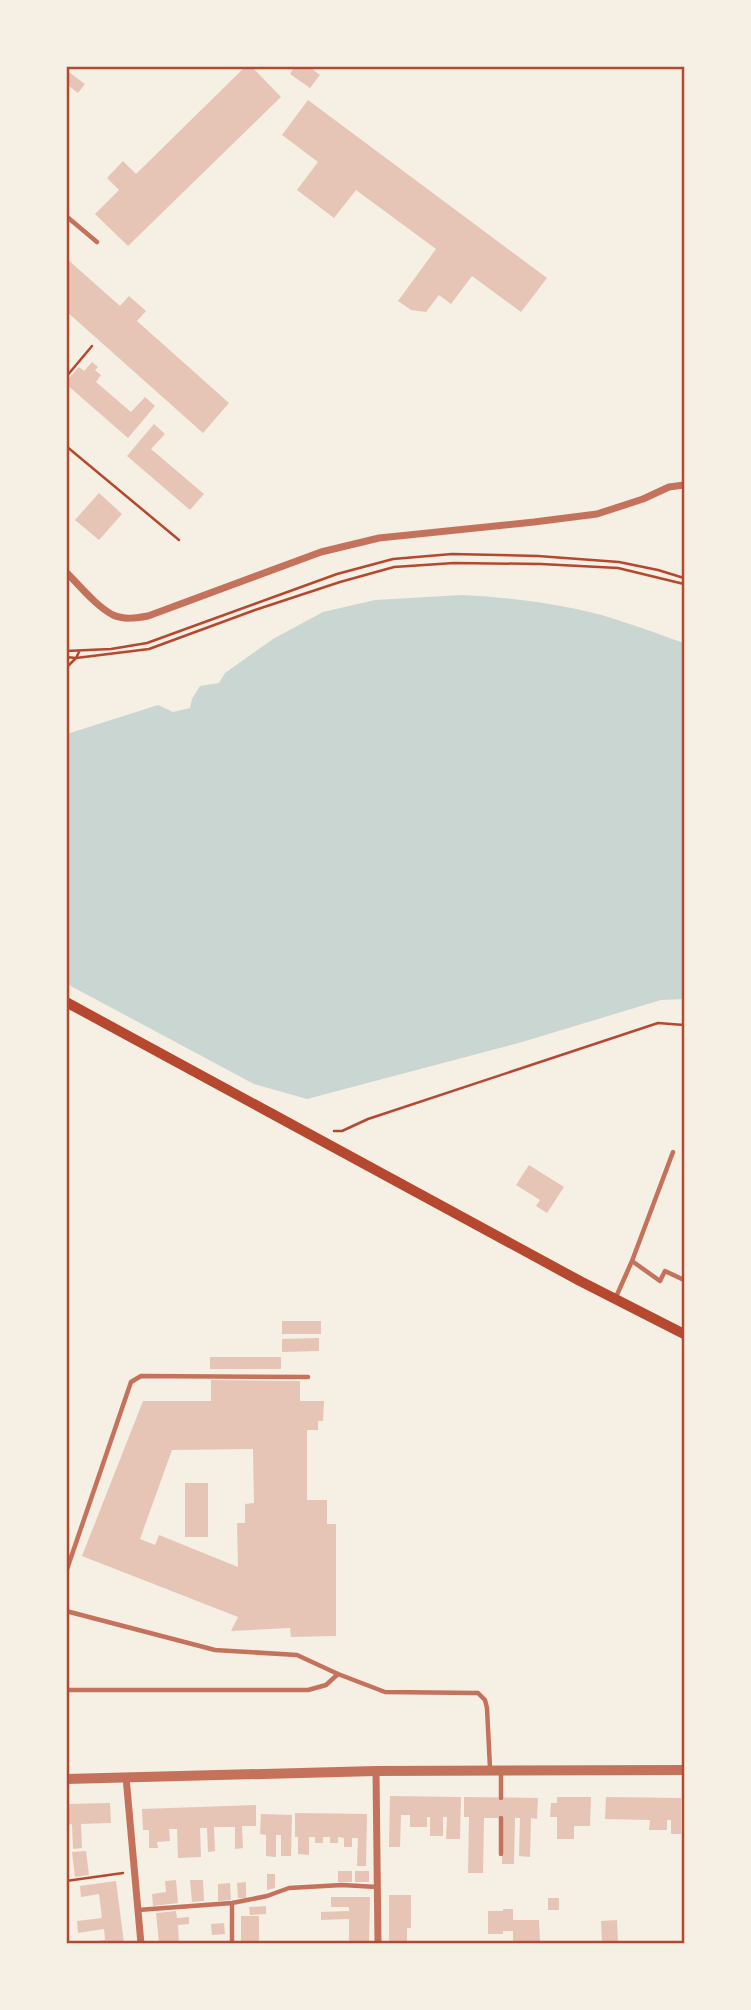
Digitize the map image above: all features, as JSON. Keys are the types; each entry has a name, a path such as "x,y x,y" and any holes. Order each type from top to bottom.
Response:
{"main road":[{"path":"66,1002 684,1334"}],"street":[{"path":"66,572 114,616 148,616 321,552 356,543 379,538 597,514 684,485"},
{"path":"66,1779 376,1771 684,1770"},
{"path":"376,1771 378,1944"},
{"path":"125,1777 141,1944"}],"lane":[{"path":"66,216 97,242"},
{"path":"615,1299 673,1152"},
{"path":"632,1261 660,1281 664,1270 684,1280"},
{"path":"66,1572 131,1382 141,1376 308,1377"},
{"path":"66,1611 215,1650 297,1655 384,1692 478,1693 485,1700 487,1708 501,1798"},
{"path":"66,1690 308,1690 326,1685 338,1674"},
{"path":"501,1818 501,1854"},
{"path":"138,1910 232,1903 267,1896 289,1888 342,1885 377,1887"},
{"path":"232,1903 232,1944"}],"path":[{"path":"66,377 92,346"},
{"path":"66,446 178,540"},
{"path":"66,651 111,649 147,643 337,574 393,559 452,554 538,555 619,562 684,578"},
{"path":"66,657 149,649 316,590 394,567 454,563 618,568 684,584"},
{"path":"66,668 79,652"},
{"path":"333,1131 342,1131 368,1119 658,1023 684,1026"},
{"path":"66,1881 127,1872"}],"shaded area":[{"path":"462,595 519,600 590,612 684,643 684,999 661,1000 522,1042 307,1099 254,1084 67,984 67,734 158,705 173,712 190,708 200,686 219,683 225,673 273,639 323,612 375,600"}],"building":[{"path":"246,66 251,66 281,97 128,246 95,214 119,190 107,178 123,161 136,174"},
{"path":"295,66 308,66 320,75 310,88 290,74"},
{"path":"66,70 85,84 78,93 66,84"},
{"path":"308,100 547,278 521,312 472,276 451,304 439,295 426,312 411,310 398,301 436,249 356,190 334,218 297,190 318,162 282,135"},
{"path":"66,258 120,306 129,296 146,311 137,321 229,403 203,433 66,311"},
{"path":"92,362 101,375 96,382 131,412 145,397 155,406 128,438 66,384 79,367 84,371"},
{"path":"154,424 165,434 151,449 204,494 190,510 127,456"},
{"path":"99,493 122,514 99,540 75,520"},
{"path":"529,1165 564,1187 547,1213 536,1206 540,1200 516,1185"},
{"path":"282,1321 321,1321 321,1334 282,1334"},
{"path":"319,1338 319,1351 282,1352 282,1339"},
{"path":"210,1357 281,1357 281,1369 210,1369"},
{"path":"211,1380 300,1381 300,1401 324,1401 323,1421 318,1421 318,1430 307,1430 307,1500 327,1500 327,1524 336,1524 336,1636 291,1637 290,1628 231,1631 238,1617 82,1556 143,1401 211,1401","holes":["253,1449 254,1503 245,1504 245,1523 237,1523 238,1567 159,1535 155,1545 140,1539 172,1450"]},
{"path":"185,1483 208,1483 208,1537 185,1537"},
{"path":"390,1796 461,1797 460,1839 446,1839 447,1817 443,1817 443,1836 430,1836 430,1817 427,1817 427,1827 410,1827 410,1815 401,1815 400,1847 389,1847"},
{"path":"464,1797 538,1798 537,1819 531,1818 530,1857 519,1856 520,1818 515,1818 514,1864 502,1864 503,1818 484,1818 483,1873 468,1873 469,1817 464,1817"},
{"path":"557,1797 591,1797 590,1826 574,1826 574,1839 557,1839 557,1817 550,1817 551,1803 557,1803"},
{"path":"606,1797 681,1798 681,1834 671,1834 671,1820 667,1820 667,1830 649,1830 650,1820 605,1819"},
{"path":"110,1803 111,1823 81,1824 82,1848 73,1849 72,1824 66,1825 66,1804"},
{"path":"256,1805 256,1826 242,1826 243,1848 235,1849 235,1827 214,1827 215,1851 208,1852 207,1828 200,1828 201,1857 178,1858 177,1829 169,1829 170,1841 157,1842 158,1848 149,1848 149,1830 143,1830 142,1809"},
{"path":"295,1813 367,1814 366,1866 357,1866 358,1838 352,1838 352,1847 344,1847 344,1838 338,1837 338,1843 330,1843 330,1837 323,1837 323,1843 315,1843 315,1837 309,1837 309,1855 298,1854"},
{"path":"261,1814 292,1815 291,1856 281,1856 281,1835 276,1835 276,1857 266,1856 266,1835 260,1834"},
{"path":"86,1851 89,1875 75,1877 72,1852"},
{"path":"338,1871 352,1871 352,1882 338,1882"},
{"path":"355,1871 369,1871 369,1882 355,1882"},
{"path":"267,1874 275,1874 275,1888 267,1890"},
{"path":"176,1880 178,1903 153,1906 152,1894 166,1892 165,1881"},
{"path":"190,1880 203,1880 204,1901 192,1902"},
{"path":"116,1881 124,1943 89,1943 105,1940 104,1929 78,1933 77,1921 102,1918 99,1894 81,1897 80,1886"},
{"path":"246,1882 246,1898 238,1898 237,1883"},
{"path":"230,1883 231,1900 218,1901 218,1884"},
{"path":"389,1895 411,1895 411,1928 407,1928 407,1943 389,1943"},
{"path":"331,1897 370,1897 369,1943 349,1943 349,1919 321,1920 321,1912 349,1911 349,1907 331,1907"},
{"path":"548,1898 559,1898 559,1910 548,1910"},
{"path":"266,1906 266,1914 250,1915 249,1907"},
{"path":"513,1909 513,1920 539,1920 540,1943 513,1943 513,1931 488,1934 488,1911"},
{"path":"176,1911 177,1918 189,1917 189,1924 178,1925 179,1943 159,1943 156,1913"},
{"path":"241,1916 259,1916 259,1943 241,1943"},
{"path":"617,1920 618,1943 602,1943 601,1921"},
{"path":"224,1923 225,1934 212,1935 211,1924"}]}
